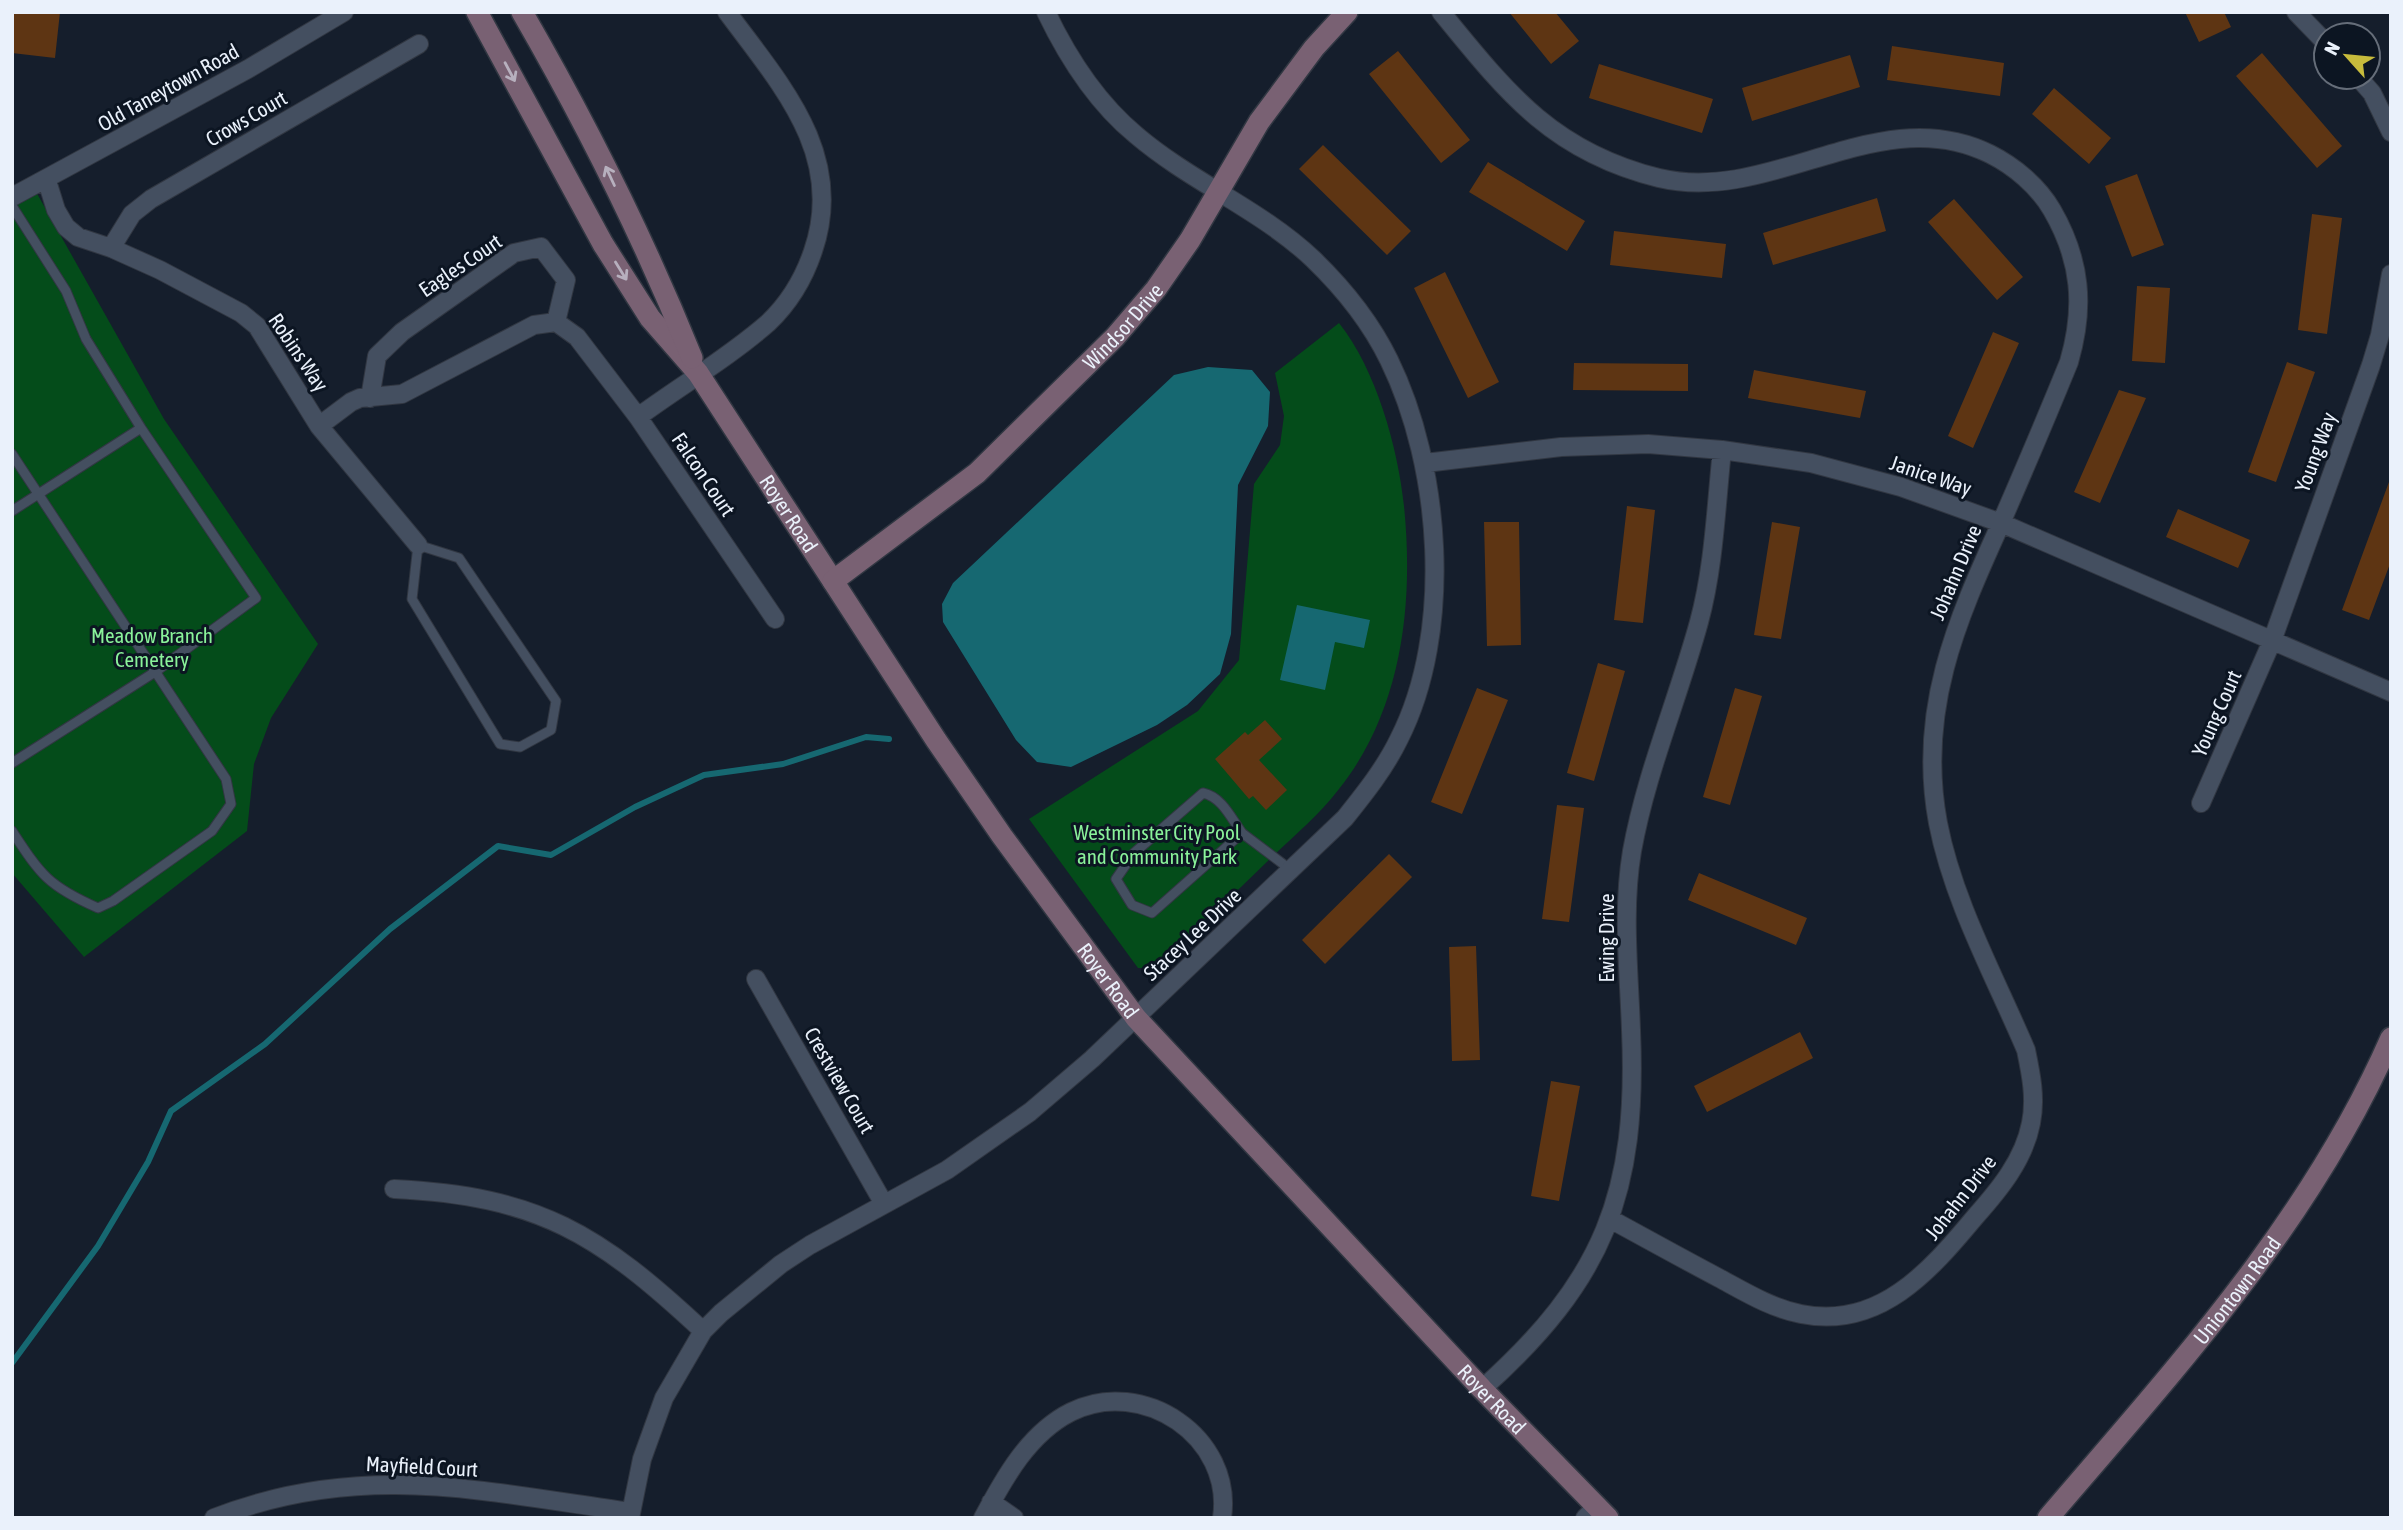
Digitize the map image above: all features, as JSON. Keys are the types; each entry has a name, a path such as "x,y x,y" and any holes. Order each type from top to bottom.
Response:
{"street":[{"name":"Old Taneytown Road","path":"12,197 47,181 344,12"},
{"name":"Royer Road","path":"477,12 603,244 650,318 698,373 871,643 1002,836 1136,1018 1596,1514"},
{"name":"Royer Road","path":"522,12 604,162 670,304 698,373"},
{"path":"319,426 351,402 402,394 534,325 556,322 577,337 638,417 741,344 787,301 810,259 824,202 821,172 808,131 785,92 727,12"},
{"name":"Stacey Lee Drive","path":"630,1515 642,1459 664,1398 703,1331 781,1264 947,1170 1030,1112 1136,1018 1345,818 1373,782 1399,740 1414,704 1426,658 1432,615 1431,519 1425,463 1409,406 1388,358 1364,320 1313,260 1274,225 1154,149 1109,110 1086,82 1045,12"},
{"name":"Windsor Drive","path":"833,581 977,473 1056,398 1156,289 1190,240 1218,190 1284,88 1347,12"},
{"name":"Johahn Drive","path":"1441,12 1523,108 1548,129 1579,149 1618,166 1651,176 1707,182 1743,178 1871,142 1924,136 1948,139 1977,148 2004,161 2027,179 2049,204 2065,232 2077,264 2081,298 2078,332 2070,362 1963,606 1944,663 1935,709 1933,747 1937,813 1945,851 2026,1049 2033,1084 2031,1123 2021,1154 2004,1182 1916,1283 1878,1306 1859,1313 1834,1317 1801,1314 1766,1303 1612,1220"},
{"path":"2296,12 2312,29"},
{"name":"Crows Court","path":"111,248 132,214 151,199 419,44"},
{"path":"2370,91 2391,132"},
{"name":"Robins Way","path":"47,181 66,227 78,237 111,248 226,304 257,326 319,426 418,545"},
{"name":"Eagles Court","path":"370,398 377,356 402,332 514,253 541,247 566,280 556,322"},
{"name":"Young Way","path":"2272,641 2371,365 2380,335 2391,274"},
{"name":"Falcon Court","path":"638,417 775,619"},
{"name":"Janice Way","path":"1425,463 1561,447 1648,444 1722,450 1811,463 1852,473 2001,523 2391,692"},
{"name":"Ewing Drive","path":"1482,1389 1542,1331 1575,1290 1612,1220 1628,1159 1632,1107 1628,928 1632,851 1701,612 1710,566 1722,450"},
{"name":"Young Court","path":"2201,803 2272,641"},
{"name":"Crestview Court","path":"756,979 884,1204"},
{"name":"Uniontown Road","path":"2048,1518 2211,1325 2276,1240 2335,1151 2367,1093 2391,1038"},
{"path":"394,1189 458,1194 513,1205 544,1216 602,1246 650,1282 703,1331"},
{"path":"1014,1518 987,1510 1026,1449 1069,1413 1092,1404 1119,1400 1147,1404 1172,1416 1192,1433 1208,1453 1221,1485 1222,1518"},
{"name":"Mayfield Court","path":"214,1518 312,1489 386,1483 436,1486 630,1515"}],"lane":[{"path":"12,206 66,291 86,339 141,428 256,598 155,672 12,763"},
{"path":"12,510 141,428"},
{"path":"12,454 226,779 232,804 212,831 113,901 98,908 63,893 41,875 12,831"},
{"path":"418,545 459,558 556,701 551,730 520,747 500,744 411,598 418,545"},
{"path":"1242,833 1152,913 1132,905 1116,879 1134,853 1203,793 1212,795 1221,803 1242,833 1292,871"}],"green space":[{"name":"Meadow Branch Cemetery","path":"35,190 164,419 318,644 271,718 254,764 247,831 84,957 12,873 12,202"},
{"name":"Westminster City Pool and Community Park","path":"1339,323 1364,363 1374,386 1391,435 1401,483 1407,543 1407,580 1399,655 1390,691 1360,758 1324,807 1157,968 1138,968 1029,819 1198,711 1239,660 1254,484 1280,445 1284,416 1275,373"}],"shaded area":[{"path":"1208,367 1252,370 1270,392 1268,426 1238,485 1231,634 1220,674 1187,705 1157,725 1071,767 1037,762 1016,740 943,622 942,604 953,583 1174,375"},
{"path":"1297,605 1370,620 1364,648 1335,642 1325,690 1280,680"}],"building":[{"path":"12,12 60,12 55,58 12,53"},
{"path":"1509,12 1555,12 1579,41 1551,64"},
{"path":"2185,12 2224,12 2231,27 2199,42"},
{"path":"1892,46 2004,63 2000,96 1887,80"},
{"path":"1398,51 1470,140 1441,163 1369,74"},
{"path":"2262,53 2342,146 2317,168 2236,76"},
{"path":"1850,55 1860,87 1752,121 1742,88"},
{"path":"1599,64 1713,99 1702,133 1589,98"},
{"path":"2054,88 2111,138 2089,164 2032,114"},
{"path":"1323,145 1411,231 1387,255 1299,169"},
{"path":"1488,162 1585,221 1567,251 1469,192"},
{"path":"2137,174 2164,245 2132,257 2105,186"},
{"path":"1877,198 1886,231 1773,265 1763,233"},
{"path":"1954,199 2023,277 1997,300 1928,222"},
{"path":"2312,214 2342,218 2327,334 2298,330"},
{"path":"1614,231 1726,244 1722,278 1610,265"},
{"path":"1445,272 1499,382 1468,398 1414,288"},
{"path":"2137,286 2170,288 2165,363 2132,361"},
{"path":"1993,332 2019,343 1973,448 1948,436"},
{"path":"2287,362 2315,372 2276,482 2248,472"},
{"path":"1574,363 1688,364 1688,391 1573,390"},
{"path":"1754,370 1866,391 1860,418 1748,398"},
{"path":"2119,390 2146,398 2100,503 2074,492"},
{"path":"2389,482 2391,561 2369,620 2342,610"},
{"path":"1627,506 1655,510 1643,623 1614,620"},
{"path":"2178,509 2250,540 2238,568 2166,537"},
{"path":"1484,522 1519,522 1521,645 1487,646"},
{"path":"1772,522 1800,527 1781,639 1754,635"},
{"path":"1598,663 1625,671 1594,781 1567,773"},
{"path":"1477,688 1508,700 1462,814 1431,802"},
{"path":"1735,688 1762,696 1730,805 1703,797"},
{"path":"1265,720 1282,739 1259,760 1287,790 1266,810 1253,796 1249,799 1215,759 1245,732 1248,735"},
{"path":"1557,805 1584,808 1569,922 1542,919"},
{"path":"1389,854 1412,877 1325,964 1302,940"},
{"path":"1699,873 1807,918 1796,945 1688,900"},
{"path":"1476,946 1480,1060 1452,1061 1449,947"},
{"path":"1800,1032 1813,1058 1707,1112 1694,1086"},
{"path":"1551,1081 1580,1086 1559,1201 1531,1196"}],"waterway":[{"path":"12,1363 98,1246 148,1162 171,1111 265,1044 390,929 498,846 551,855 635,807 704,775 783,764 866,737 889,739"}]}
